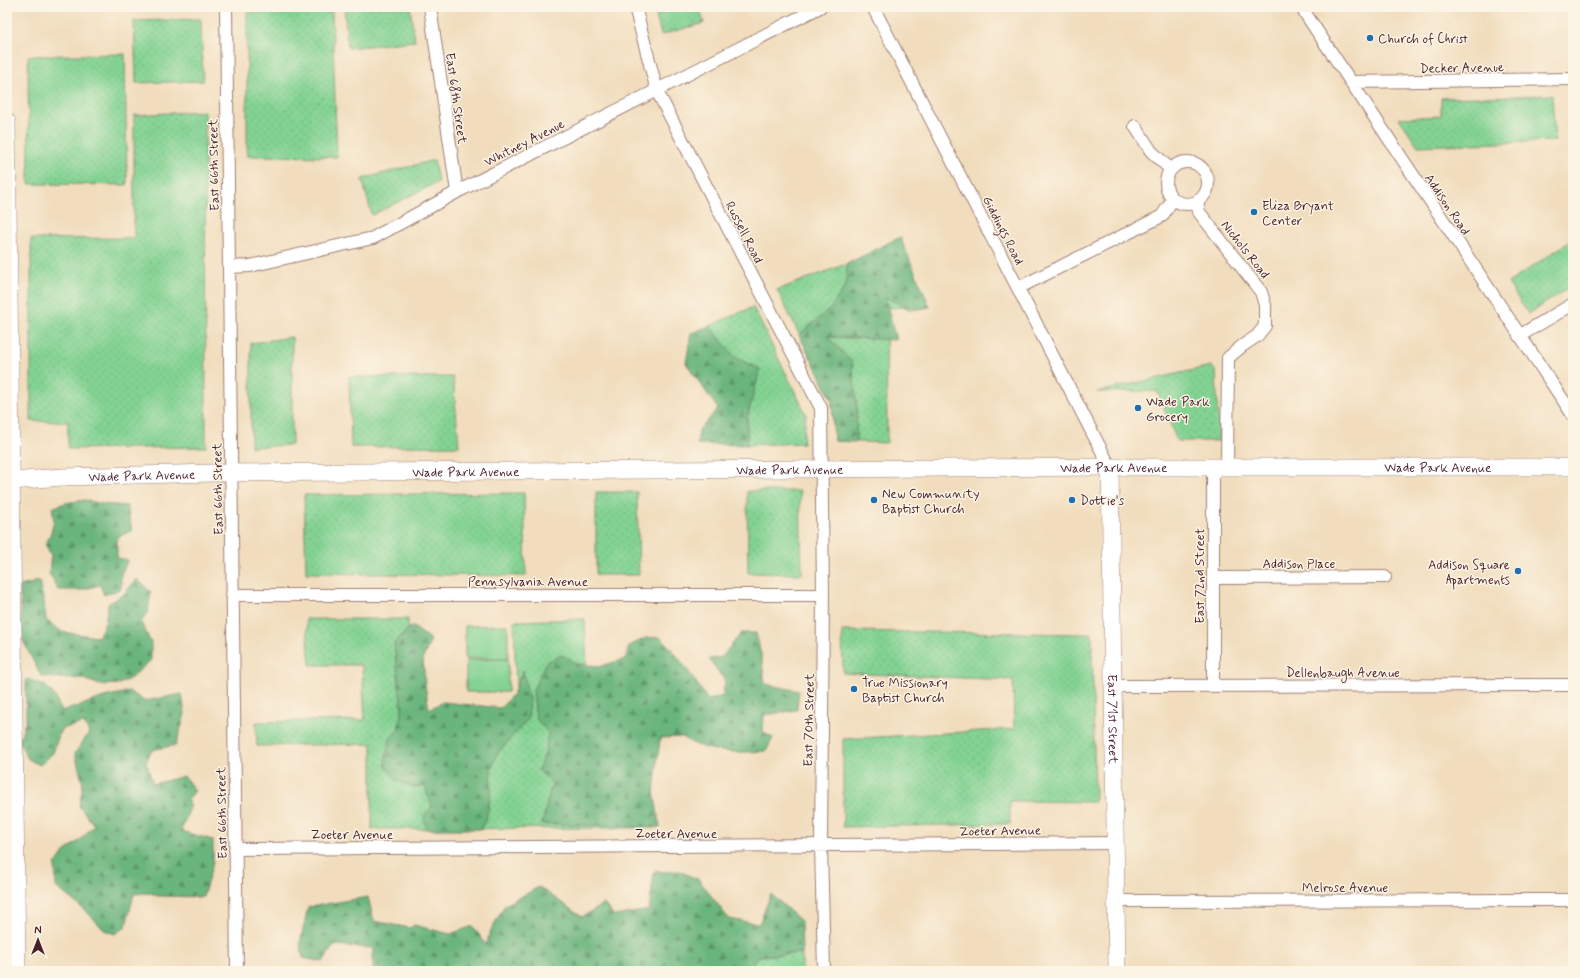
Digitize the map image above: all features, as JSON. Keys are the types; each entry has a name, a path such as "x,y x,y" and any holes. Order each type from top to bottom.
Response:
{"street":[{"name":"East 66th Street","path":"226,7 237,971"},
{"name":"East 68th Street","path":"430,7 457,192"},
{"name":"Russell Road","path":"635,7 657,90 820,408 821,469"},
{"name":"Whitney Avenue","path":"229,267 250,266 373,238 457,192 820,7"},
{"name":"Giddings Road","path":"873,7 1110,467"},
{"name":"Addison Road","path":"1301,7 1573,415"},
{"name":"Decker Avenue","path":"1351,82 1573,79"},
{"path":"7,122 11,878 17,971"},
{"path":"1135,126 1151,151 1170,169"},
{"path":"1185,161 1193,162 1200,166 1206,173 1208,181 1207,189 1197,202 1189,204 1180,203 1173,199 1168,193 1165,185 1166,176 1170,169 1176,164 1185,161"},
{"path":"1018,288 1162,216 1173,199"},
{"name":"Nichols Road","path":"1197,202 1199,212 1261,292 1265,305 1265,326 1257,336 1228,358 1220,467"},
{"path":"1519,336 1573,304"},
{"name":"Wade Park Avenue","path":"9,481 62,477 231,473 1110,467 1573,467"},
{"name":"East 71st Street","path":"1110,467 1118,971"},
{"name":"East 72nd Street","path":"1213,686 1213,578 1220,467"},
{"name":"East 70th Street","path":"821,469 823,595 820,846 824,971"},
{"name":"Addison Place","path":"1213,578 1385,577"},
{"name":"Pennsylvania Avenue","path":"232,595 823,595"},
{"name":"Dellenbaugh Avenue","path":"1113,686 1573,685"},
{"name":"Zoeter Avenue","path":"235,849 1116,843"},
{"name":"Melrose Avenue","path":"1116,901 1573,900"}],"green space":[{"path":"344,7 410,7 415,41 348,48"},
{"path":"654,7 699,7 704,23 661,35"},
{"path":"247,12 332,12 337,157 247,156"},
{"path":"201,19 203,81 136,83 134,21"},
{"path":"125,54 127,185 29,184 28,56"},
{"path":"1552,95 1555,141 1418,146 1399,118 1441,116 1441,98"},
{"path":"205,111 206,447 68,449 68,422 31,421 31,239 134,238 134,115"},
{"path":"434,160 438,182 372,215 362,179"},
{"path":"900,237 930,307 911,310 885,297 896,340 828,337 852,362 857,407 856,442 834,441 832,400 799,335 830,309 846,285 847,264"},
{"path":"1573,239 1573,285 1528,314 1508,283"},
{"path":"894,246 926,306 886,308 887,443 834,441 832,400 777,290"},
{"path":"753,307 806,414 803,443 747,445 747,418 760,369 736,358 709,326"},
{"path":"709,326 736,358 760,369 747,418 747,445 697,444 699,430 718,409 686,363 691,333"},
{"path":"292,337 292,445 251,447 251,343"},
{"path":"1211,366 1216,371 1219,441 1177,441 1157,391 1097,392"},
{"path":"349,377 453,377 459,446 351,447"},
{"path":"747,491 800,491 802,574 748,573"},
{"path":"596,492 637,492 639,575 596,575"},
{"path":"524,493 526,576 306,573 304,495"},
{"path":"85,500 103,504 127,506 132,531 117,537 117,558 128,560 121,574 121,589 104,595 100,585 81,590 58,590 49,573 51,555 45,544 53,527 54,518 52,508 65,503"},
{"path":"137,579 151,592 148,612 141,622 151,643 151,660 131,678 119,684 100,685 81,678 67,679 41,676 22,639 20,586 39,581 44,602 46,620 62,632 98,637 105,623 108,604 125,593"},
{"path":"306,619 408,619 413,743 517,719 514,621 585,619 589,740 654,739 654,828 372,829 372,744 257,746 256,722 365,720 362,665 310,665"},
{"path":"508,625 508,658 465,658 465,626"},
{"path":"412,626 431,640 423,658 429,709 443,702 501,708 513,694 523,670 529,700 528,719 497,754 491,769 491,794 486,820 480,829 426,829 424,816 432,807 425,786 412,787 396,780 385,765 390,739 398,730 402,710 394,643"},
{"path":"842,631 1092,634 1095,802 1010,801 1010,824 843,827 843,739 1014,729 1013,680 843,673"},
{"path":"741,633 756,633 761,654 765,684 799,691 797,710 764,715 763,732 773,738 766,751 723,751 701,747 683,737 660,738 654,792 660,827 542,824 552,783 538,770 545,754 548,733 536,718 533,690 546,662 562,655 578,664 601,666 625,659 629,646 646,638 660,637 680,659 708,700 723,696 725,681 709,659 722,657"},
{"path":"508,659 508,692 466,692 466,660"},
{"path":"26,679 40,683 49,689 61,711 104,697 129,691 144,701 182,694 185,714 176,745 152,750 146,762 153,784 184,776 195,791 188,799 190,807 181,831 213,840 213,863 203,897 158,896 151,893 134,894 126,926 115,934 104,930 87,912 56,887 55,865 64,852 80,840 94,825 79,806 83,785 75,753 89,733 84,723 61,729 53,753 40,765 28,759 19,742 26,720"},
{"path":"679,871 699,880 729,919 759,924 771,894 801,921 802,953 759,956 747,971 373,971 373,948 334,945 323,962 303,958 300,943 308,907 368,897 374,921 410,928 414,925 450,934 473,926 486,945 491,930 505,905 539,887 582,917 604,904 614,916 649,910 654,872"},
{"path":"802,953 802,971 747,971 759,956"}],"place":[{"name":"Church of Christ","path":"1370,38"},
{"name":"Eliza Bryant Center","path":"1254,212"},
{"name":"Wade Park Grocery","path":"1138,408"},
{"name":"New Community Baptist Church","path":"874,500"},
{"name":"Dottie's","path":"1072,500"},
{"name":"Addison Square Apartments","path":"1518,571"},
{"name":"True Missionary Baptist Church","path":"854,689"}]}
